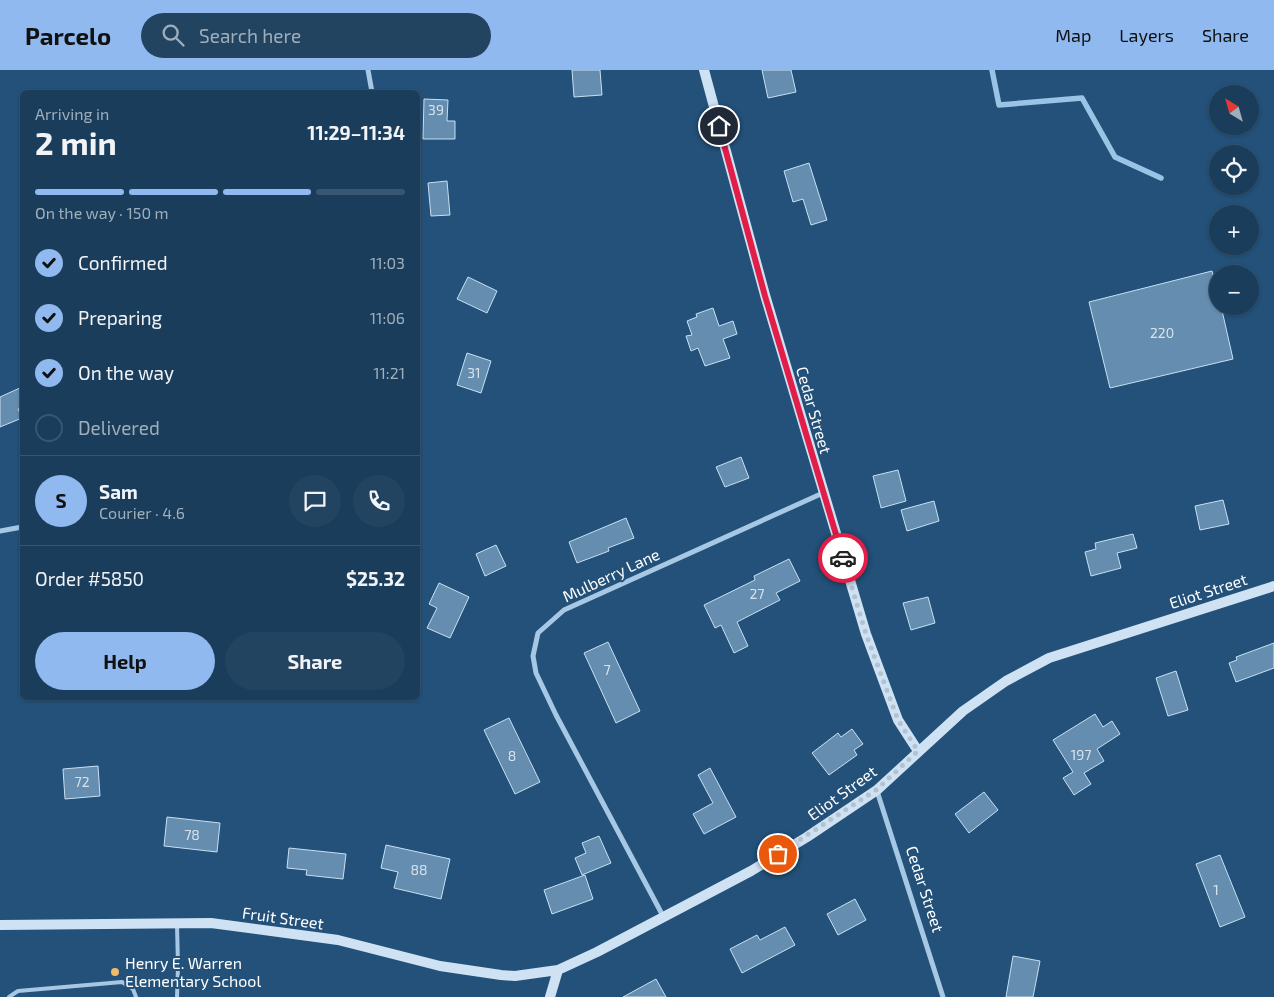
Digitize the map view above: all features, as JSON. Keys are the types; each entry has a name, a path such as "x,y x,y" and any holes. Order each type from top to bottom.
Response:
{"main road":[{"name":"Cedar Street","path":"704,70 765,296 869,643 898,720 918,751"},
{"name":"Eliot Street","path":"558,970 597,952 750,871 807,837 876,790 970,706 1006,680 1049,658 1274,586"},
{"name":"Fruit Street","path":"0,925 211,924 338,940 440,966 501,975 515,976 558,970"},
{"path":"550,997 558,970"}],"street":[{"path":"368,70 372,90"},
{"name":"Mulberry Lane","path":"663,916 536,674 533,656 538,633 564,610 823,493"},
{"path":"0,531 20,527"},
{"name":"Cedar Street","path":"876,790 943,997"}],"lane":[{"path":"177,923 177,997"},
{"path":"9,997 18,991 122,982 133,989 136,997"}],"building":[{"path":"572,70 600,70 602,95 574,97"},
{"path":"762,70 791,70 796,92 768,98"},
{"path":"424,99 448,100 447,121 455,121 455,139 423,139"},
{"path":"809,163 827,220 811,225 803,199 793,202 784,171"},
{"path":"447,181 450,215 431,216 428,183"},
{"path":"1209,272 1209,315 1223,315 1233,359 1110,388 1089,302"},
{"path":"468,277 497,291 487,313 457,299"},
{"path":"713,308 719,326 733,321 737,334 723,339 730,358 705,366 698,348 691,351 686,336 692,335 687,321 697,317 696,314"},
{"path":"467,353 491,361 481,393 457,385"},
{"path":"20,388 20,408 18,409 20,419 0,427 0,397"},
{"path":"741,457 749,478 725,487 716,467"},
{"path":"898,470 906,501 881,508 873,476"},
{"path":"1223,500 1229,524 1200,530 1195,506"},
{"path":"934,501 939,521 907,531 901,510"},
{"path":"626,518 634,538 608,548 609,551 577,563 569,542"},
{"path":"1133,534 1137,548 1117,553 1121,568 1091,576 1085,552 1096,549 1095,543"},
{"path":"496,545 506,566 485,576 476,554"},
{"path":"789,559 800,581 776,593 780,600 737,622 748,646 734,653 721,625 715,628 704,605 755,580 754,576"},
{"path":"439,583 469,597 450,638 427,628 437,608 429,604"},
{"path":"928,597 935,623 911,630 903,603"},
{"path":"608,642 640,711 616,723 584,653"},
{"path":"1274,643 1274,668 1236,682 1229,663 1237,660 1236,657"},
{"path":"1176,671 1188,710 1168,716 1156,678"},
{"path":"1095,714 1103,727 1112,721 1120,734 1097,749 1104,761 1084,773 1091,784 1074,795 1063,778 1073,772 1053,740"},
{"path":"509,718 540,782 515,794 484,730"},
{"path":"852,729 863,744 854,750 857,755 829,775 812,753 838,733 841,737"},
{"path":"98,766 100,796 65,799 63,769"},
{"path":"710,768 736,817 704,834 693,814 713,803 698,775"},
{"path":"984,792 998,810 969,833 955,814"},
{"path":"167,817 220,823 217,852 164,846"},
{"path":"599,836 611,863 582,875 575,858 586,853 582,843"},
{"path":"386,845 450,859 441,899 394,888 398,872 381,868"},
{"path":"289,848 346,854 343,879 306,875 307,870 287,868"},
{"path":"1220,855 1245,917 1220,927 1196,864"},
{"path":"585,875 593,899 552,914 544,890"},
{"path":"855,899 866,920 838,935 827,914"},
{"path":"785,927 795,945 742,973 730,949 757,935 760,940"},
{"path":"1013,956 1040,961 1033,997 1006,997"},
{"path":"656,979 666,997 623,997"}],"waterway":[{"path":"992,70 999,105 1082,98 1115,157 1161,178"}],"way so far":[{"path":"778,854 807,837 876,790 918,751 898,720 866,634 843,558"}],"place":[{"name":"Henry E. Warren Elementary School","path":"115,972"}],"route":[{"path":"719,126 765,296 843,558"}]}
